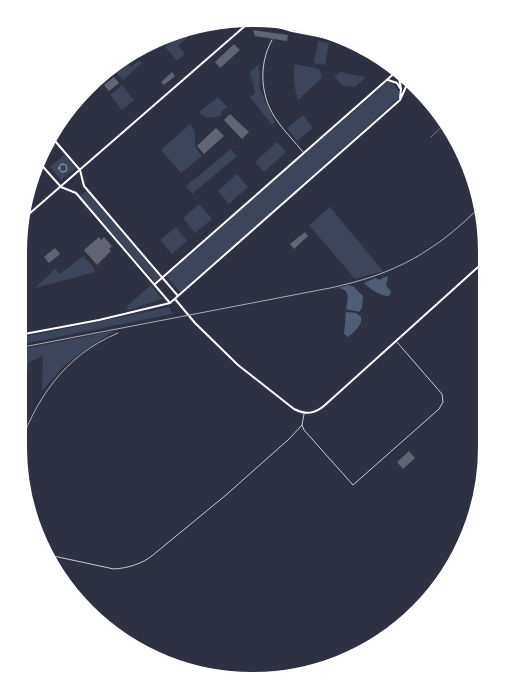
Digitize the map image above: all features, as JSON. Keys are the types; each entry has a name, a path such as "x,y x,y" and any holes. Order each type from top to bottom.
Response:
{"main road":[{"path":"27,216 248,24 275,26 336,40"},
{"path":"155,284 395,73"},
{"path":"399,78 400,100"},
{"path":"388,80 397,84 401,89"},
{"path":"24,334 99,320 170,303 400,100 407,85"},
{"path":"53,139 80,170 84,186 178,296"},
{"path":"41,165 60,187 76,193 170,303"},
{"path":"175,299 195,323 238,365 294,409 304,414 318,411 481,264"}],"street":[{"path":"272,40 265,52 264,92 272,113 304,153"},
{"path":"302,425 308,436 353,485 439,408 443,402 442,394 396,341"},
{"path":"51,556 114,569 126,568 143,562 226,495 289,439 302,425 304,414"}],"lane":[{"path":"431,137 443,125"}],"shaded area":[{"path":"191,34 178,46 185,54 177,61 165,47 177,37"},
{"path":"318,41 329,43 325,65 314,63"},
{"path":"139,60 142,63 123,80 116,72 101,85 100,83 126,61 131,67"},
{"path":"259,64 260,89 275,122 272,125 250,97 255,93 250,72"},
{"path":"295,64 319,69 322,78 298,100 294,82"},
{"path":"340,72 366,77 355,87 344,86 334,77"},
{"path":"387,82 393,84 400,92 398,99 180,293 166,275"},
{"path":"122,85 134,100 122,110 110,95"},
{"path":"218,97 227,107 221,112 221,116 206,117 199,112"},
{"path":"303,115 313,128 297,141 287,128"},
{"path":"190,124 195,132 195,147 202,156 181,173 161,150"},
{"path":"277,142 286,152 264,172 255,162"},
{"path":"231,149 237,156 192,194 186,186"},
{"path":"64,155 76,168 61,180 50,167"},
{"path":"237,174 248,187 229,204 218,191"},
{"path":"86,191 160,277 155,282 80,196"},
{"path":"199,204 212,219 195,233 183,218"},
{"path":"330,207 383,271 355,279 309,225"},
{"path":"176,227 187,241 172,254 160,240"},
{"path":"83,256 93,266 95,272 35,288 55,269 60,274"},
{"path":"387,276 386,285 391,292 389,296 375,292 364,283 375,278 379,280"},
{"path":"151,285 162,299 129,310 126,307"},
{"path":"349,285 354,287 363,296 362,308 359,312 346,309 348,297 346,291 340,288 334,289"},
{"path":"170,307 172,314 24,344 24,337"},
{"path":"346,312 356,313 361,317 361,323 358,328 348,337 344,334"},
{"path":"114,331 64,366 42,391 43,356 29,362 24,387 24,349"}],"building":[{"path":"253,30 288,35 287,41 255,36"},
{"path":"234,44 240,50 220,68 215,62"},
{"path":"172,72 175,76 164,85 161,82"},
{"path":"114,77 119,83 109,91 104,85"},
{"path":"230,114 249,132 242,139 224,120"},
{"path":"216,128 224,136 204,154 197,146"},
{"path":"52,142 55,146 45,155"},
{"path":"305,232 308,236 294,249 290,244"},
{"path":"99,237 101,240 104,237 112,246 109,249 111,251 97,265 84,250"},
{"path":"55,248 60,254 49,263 44,257"},
{"path":"409,451 415,458 403,469 397,462"}],"railway":[{"path":"24,347 330,288 375,276 395,268 431,248 477,209"},
{"path":"24,435 42,398 67,367 82,354 118,333"}]}
